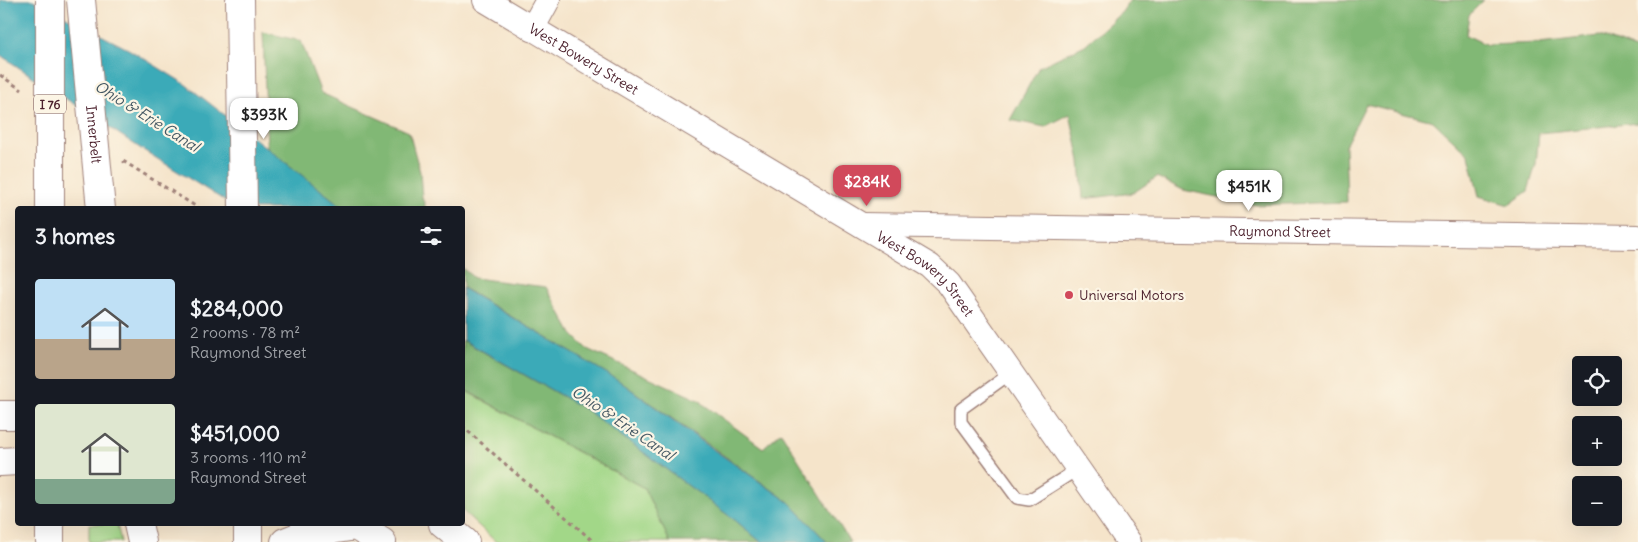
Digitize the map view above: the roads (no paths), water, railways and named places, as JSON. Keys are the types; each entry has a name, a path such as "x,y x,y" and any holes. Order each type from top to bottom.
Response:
{"main road":[{"name":"I 76","path":"50,0 50,206"},
{"name":"Innerbelt","path":"81,0 101,206"},
{"path":"240,0 243,206"},
{"path":"0,415 15,415"},
{"path":"0,462 15,461"},
{"path":"50,526 50,542"},
{"path":"138,526 142,542"},
{"path":"248,526 248,542"},
{"path":"285,542 305,534 349,526"},
{"path":"356,526 382,542"},
{"path":"445,526 465,542"}],"street":[{"name":"West Bowery Street","path":"485,0 930,266 949,284 1129,542"},
{"path":"532,28 548,0"},
{"name":"Raymond Street","path":"860,225 1638,237"}],"lane":[{"path":"1011,373 961,409 961,422 1017,498 1029,500 1078,469"}],"water":[{"name":"Ohio & Erie Canal","path":"0,0 33,0 130,50 185,84 341,206 233,206 140,148 0,55"},
{"name":"Ohio & Erie Canal","path":"465,290 618,380 789,502 827,542 761,542 736,521 585,409 465,341"}],"place":[{"name":"Universal Motors","path":"1069,295"}]}
